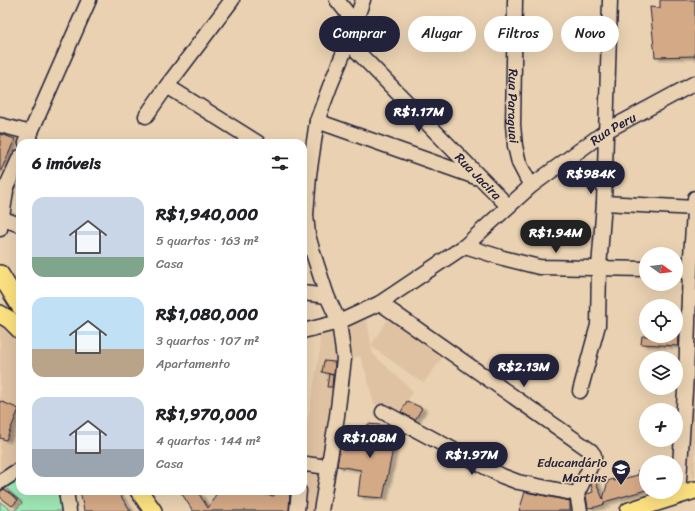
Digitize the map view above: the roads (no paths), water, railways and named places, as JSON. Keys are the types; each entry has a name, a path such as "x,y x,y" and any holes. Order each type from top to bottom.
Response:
{"main road":[{"path":"0,274 16,300"},
{"path":"0,314 16,326"},
{"path":"629,511 690,494"},
{"path":"142,495 153,511"},
{"path":"152,495 163,511"}],"street":[{"path":"0,125 28,138 89,0"},
{"path":"146,116 166,86 232,0"},
{"path":"337,0 350,16"},
{"path":"357,16 363,0"},
{"name":"Rua Paraguai","path":"515,0 513,125 515,146 519,163 531,186"},
{"path":"580,392 598,325 599,268 604,203 610,0"},
{"path":"307,169 317,121 344,52"},
{"name":"Rua Jacira","path":"358,52 508,206"},
{"name":"Rua Peru","path":"307,330 339,322 380,304 465,246 531,186 606,131 695,83"},
{"path":"166,86 252,139"},
{"path":"317,121 484,180"},
{"path":"0,201 16,166"},
{"path":"7,186 1,224 16,225"},
{"path":"690,494 692,279 695,198"},
{"path":"604,203 695,208"},
{"path":"307,225 308,235 327,296 339,322 344,358 321,511"},
{"path":"465,246 516,262 539,266 639,269"},
{"path":"683,274 692,279"},
{"path":"307,293 327,296"},
{"path":"380,304 591,450 594,455 594,459 577,494 580,511"},
{"path":"383,412 502,476 518,482 577,494"},
{"path":"307,464 328,467"},
{"path":"0,482 16,472"},
{"path":"67,495 69,511"},
{"path":"297,511 299,495"}],"place":[{"name":"Educandário Martins","path":"621,486"}]}
